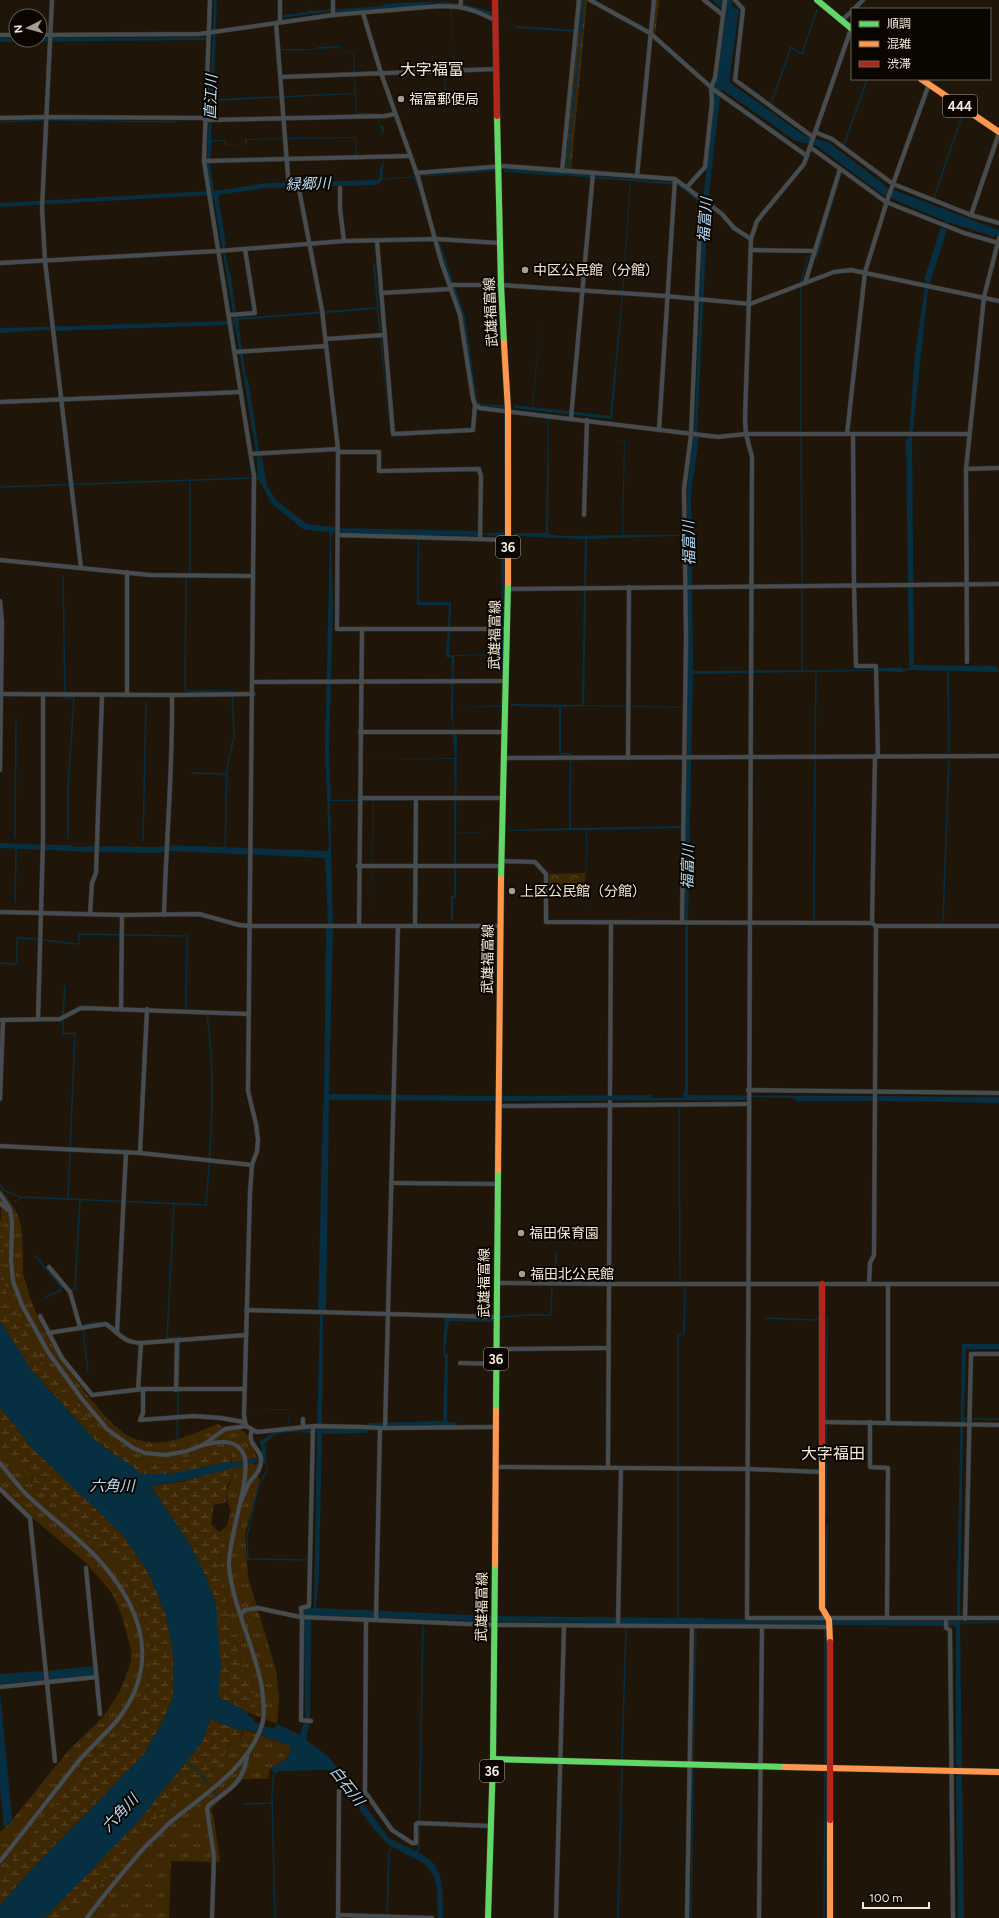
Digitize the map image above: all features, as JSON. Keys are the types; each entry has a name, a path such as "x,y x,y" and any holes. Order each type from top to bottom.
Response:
{"main road":[{"name":"武雄福富線","path":"488,1918 493,1759 500,926 505,758 504,629 508,589 505,540 505,410 495,0"},
{"path":"817,0 851,28"},
{"name":"444","path":"922,80 999,132"},
{"path":"822,1284 825,1422 822,1472 822,1608 828,1624 830,1918"},
{"path":"493,1759 999,1772"}],"street":[{"path":"52,0 42,208 45,261 52,326 81,568"},
{"path":"210,0 205,161 207,189 222,251 230,322 253,454 254,476 248,1091 256,1124 258,1140 257,1151 252,1165 246,1310 244,1389 245,1424"},
{"path":"280,0 278,22 280,77 289,189 299,189 323,312 338,450 337,630 504,629"},
{"path":"333,0 333,12"},
{"path":"566,171 579,0"},
{"path":"590,0 650,33 712,89 807,156"},
{"path":"637,176 654,0"},
{"path":"704,0 723,13"},
{"path":"688,187 705,167 712,89 715,78 725,0"},
{"path":"735,0 743,9 735,80 813,137"},
{"path":"855,8 863,0"},
{"path":"50,38 199,34 333,12 363,13 440,3 451,7 460,4 495,20"},
{"path":"842,20 851,12"},
{"path":"363,13 381,73 409,156 417,175 435,239 452,286 460,315 472,399 475,405 473,430 393,434 381,335 381,293 377,241"},
{"path":"828,1624 747,1618 748,1097 752,457 746,434 752,250 751,239 756,221 804,164 851,32"},
{"path":"280,77 496,70"},
{"path":"847,434 865,272 887,200 928,84"},
{"path":"0,118 202,118 214,120 378,116 395,114"},
{"path":"815,132 832,139 892,186 971,215 999,223"},
{"path":"971,215 999,132"},
{"path":"810,147 887,200 964,233 999,241 984,297 966,469 967,662"},
{"path":"205,161 409,156"},
{"path":"417,175 499,167 637,176 675,182 688,187 702,201 709,204 722,214 734,228 751,239"},
{"path":"805,283 840,169"},
{"path":"572,415 593,173"},
{"path":"659,430 666,296 675,182"},
{"path":"340,188 340,209 344,241"},
{"path":"682,922 688,586 684,489 694,435 702,201"},
{"path":"0,263 222,251 344,241 435,239 500,243"},
{"path":"230,315 255,313 245,249"},
{"path":"752,250 815,251"},
{"path":"381,293 452,286 501,285 666,296 750,304 844,270 865,272 999,300"},
{"path":"326,339 381,335"},
{"path":"236,352 326,346"},
{"path":"0,402 241,392"},
{"path":"475,405 480,408 548,415 572,415 587,420 718,437 746,434 969,434"},
{"path":"584,515 587,420"},
{"path":"853,434 856,666 876,666 874,1255 870,1264 869,1284"},
{"path":"253,454 338,450 379,452 379,471 479,469 481,476 480,536"},
{"path":"966,469 999,468"},
{"path":"338,532 480,536 505,540"},
{"path":"0,560 150,575 252,576"},
{"path":"127,572 127,695"},
{"path":"508,589 585,587 999,584"},
{"path":"628,758 629,587"},
{"path":"0,601 2,694 0,712 0,770"},
{"path":"359,926 358,866 362,629"},
{"path":"252,682 504,681"},
{"path":"2,694 172,696 252,694"},
{"path":"38,1019 42,852 43,694"},
{"path":"90,914 92,883 96,873 102,695"},
{"path":"164,915 166,844 171,795 172,696"},
{"path":"360,732 505,732"},
{"path":"505,758 999,756"},
{"path":"360,800 503,798"},
{"path":"415,926 416,800"},
{"path":"358,866 458,867 535,862 546,874 546,922 691,922 999,926"},
{"path":"0,912 122,915 199,914 239,925 250,926 500,926"},
{"path":"121,1009 122,915"},
{"path":"610,1094 611,922"},
{"path":"376,1619 384,1426 398,926"},
{"path":"0,1099 2,1020 60,1019 81,1008 147,1009 249,1014"},
{"path":"140,1153 147,1009"},
{"path":"498,1105 610,1104 748,1097 999,1093"},
{"path":"608,1468 610,1104"},
{"path":"0,1146 140,1153 252,1165"},
{"path":"117,1330 126,1152"},
{"path":"391,1182 497,1184"},
{"path":"0,1194 10,1209 12,1223 11,1260 17,1294 48,1352 95,1415 121,1440 145,1453 156,1455 176,1454 211,1442 233,1442 242,1450 245,1457 246,1470 229,1553 230,1577 260,1673 263,1698 263,1720 258,1737 247,1755 232,1770 168,1824 162,1833 152,1840 120,1874 87,1918"},
{"path":"0,1203 10,1212"},
{"path":"49,1267 70,1292 82,1327"},
{"path":"497,1283 999,1284"},
{"path":"888,1284 888,1423"},
{"path":"246,1310 496,1317"},
{"path":"40,1316 62,1358 92,1395 140,1390 244,1389"},
{"path":"48,1333 106,1324 117,1330 125,1340 141,1343 246,1335"},
{"path":"178,1390 179,1341"},
{"path":"141,1343 140,1390 143,1413 140,1420 178,1417 220,1418 245,1424 252,1430 265,1432 314,1426 369,1428 384,1426 495,1427"},
{"path":"496,1349 609,1348"},
{"path":"964,1618 971,1354 999,1354"},
{"path":"460,1363 496,1364"},
{"path":"303,1419 303,1427"},
{"path":"825,1422 958,1424 968,1422 999,1425"},
{"path":"870,1422 870,1467 888,1468 888,1618"},
{"path":"202,1445 225,1429 245,1424"},
{"path":"305,1617 301,1608 309,1606 314,1426"},
{"path":"238,1508 249,1484 260,1470 261,1459 251,1443 250,1435 252,1430"},
{"path":"0,1462 26,1493 78,1538 123,1590 133,1610 138,1626 144,1658 136,1685 123,1712 78,1762 0,1861"},
{"path":"495,1467 748,1469 822,1472"},
{"path":"618,1625 621,1468"},
{"path":"0,1489 30,1518 55,1761"},
{"path":"86,1568 100,1714"},
{"path":"241,1614 245,1610 258,1608 305,1617 366,1620 376,1619 494,1624 762,1627 828,1624 888,1618 999,1618"},
{"path":"305,1617 302,1620 301,1720 311,1721"},
{"path":"946,1619 946,1628 950,1630 953,1771 953,1918"},
{"path":"366,1620 365,1792 392,1830 412,1843 416,1843 416,1824 419,1823 490,1826"},
{"path":"556,1918 564,1625"},
{"path":"687,1918 694,1626"},
{"path":"759,1918 762,1627"},
{"path":"0,1687 97,1678"},
{"path":"212,1918 214,1856 207,1810 209,1805 232,1789 240,1778 247,1755"},
{"path":"339,1791 338,1917 387,1916 432,1918"}],"green space":[{"path":"581,0 587,0 571,170 565,170"},
{"path":"655,0 659,0 655,36 652,33"},
{"path":"585,873 585,891 549,891 549,874"},
{"path":"0,1189 17,1213 22,1235 23,1274 43,1328 73,1376 99,1409 112,1422 124,1433 135,1439 146,1442 167,1442 217,1424 229,1430 239,1428 247,1434 257,1458 252,1459 254,1465 259,1463 256,1473 260,1480 245,1534 248,1577 276,1670 279,1699 277,1724 248,1712 254,1711 253,1682 243,1672 226,1603 220,1566 219,1532 227,1526 231,1510 227,1501 227,1493 229,1484 234,1476 232,1467 247,1464 247,1460 232,1463 232,1456 217,1450 169,1465 144,1464 125,1453 101,1434 43,1363 8,1297 4,1282"},
{"path":"0,1218 3,1227 4,1281 8,1297 43,1363 101,1434 125,1453 144,1464 169,1465 217,1450 227,1451 232,1456 231,1461 183,1472 142,1475 94,1439 33,1372 0,1321"},
{"path":"0,1407 35,1451 122,1534 148,1572 166,1615 173,1654 173,1697 165,1717 144,1754 31,1870 0,1905 0,1876 85,1766 129,1723 146,1691 152,1654 139,1602 114,1560 8,1456 0,1444"},
{"path":"0,1444 8,1456 114,1560 139,1602 152,1654 146,1691 129,1723 85,1766 0,1876 0,1832 8,1825 68,1751 103,1717 120,1691 131,1662 131,1650 122,1616 112,1593 85,1562 17,1505 0,1486"},
{"path":"232,1467 234,1476 227,1485 226,1502 214,1505 211,1524 219,1532 220,1566 226,1603 243,1672 253,1682 255,1701 254,1711 248,1712 218,1697 216,1604 205,1575 189,1543 152,1488 155,1485 181,1482"},
{"path":"210,1719 242,1731 239,1743 229,1746 220,1763 150,1824 86,1902 69,1918 45,1918 203,1741"},
{"path":"244,1729 292,1747 287,1759 270,1769 268,1779 243,1779 214,1806 211,1811 214,1819 220,1862 171,1861 169,1918 69,1918 86,1902 150,1824 220,1763 229,1746 239,1743"}],"water":[{"path":"214,0 217,0 213,99 355,93 354,52 357,113 377,113 380,125 384,127 384,134 380,127 377,115 356,115 355,94 213,101 211,140 226,140 226,145 245,145 245,139 356,137 357,155 368,156 356,156 355,138 247,140 246,145 225,146 225,141 212,141 210,164 214,191 267,183 378,180 384,158 382,179 496,169 496,171 416,177 419,189 413,177 382,180 377,185 267,188 218,195 226,244 224,249 231,278 237,318 377,307 373,264 375,264 390,438 377,309 238,320 246,378 248,380 260,457 262,457 267,486 277,501 307,524 335,527 335,530 340,530 340,528 477,531 478,533 498,533 504,531 504,408 478,405 474,398 462,317 438,244 432,236 419,191 433,235 440,243 465,316 477,401 481,404 505,405 503,707 453,708 453,731 457,735 456,833 498,831 456,834 456,898 453,898 453,920 451,921 451,896 454,895 454,800 374,801 372,921 373,801 330,801 333,929 329,1094 495,1096 652,1095 652,1098 684,1098 683,1092 685,1092 685,828 587,830 586,918 586,830 507,831 569,828 570,755 559,754 559,707 511,706 511,704 582,705 585,539 515,536 514,533 546,533 548,412 514,408 514,405 532,407 541,313 533,407 610,416 622,295 630,181 565,175 504,172 504,169 567,173 566,168 580,32 517,28 502,19 515,26 579,30 582,1 585,0 568,173 671,182 677,184 678,182 703,202 714,97 726,15 726,12 712,0 733,0 732,6 739,10 729,82 805,136 828,142 886,187 999,230 999,237 995,235 994,237 949,222 947,225 944,224 945,221 883,195 817,146 796,141 721,89 708,202 697,434 699,438 691,493 693,671 878,670 879,668 909,668 906,439 909,437 915,355 926,281 924,280 941,227 947,230 928,289 912,431 914,665 996,666 999,672 908,670 902,672 873,671 693,674 688,921 688,1095 871,1096 872,1098 878,1098 878,1096 999,1097 999,1103 878,1100 796,1101 795,1098 751,1097 745,1100 329,1100 326,1311 323,1314 322,1429 366,1429 369,1423 443,1421 445,1357 443,1354 445,1318 493,1319 493,1322 449,1321 445,1350 445,1354 448,1354 447,1420 449,1423 456,1422 457,1425 373,1425 366,1433 322,1434 319,1574 316,1608 490,1616 955,1621 957,1620 962,1344 999,1344 999,1349 966,1349 964,1417 973,1418 966,1419 963,1426 960,1620 964,1918 958,1918 956,1777 958,1776 958,1766 956,1765 955,1626 498,1622 309,1615 309,1619 311,1620 310,1718 306,1740 328,1756 389,1838 421,1854 432,1862 437,1869 442,1884 443,1918 438,1918 436,1883 429,1868 385,1841 367,1820 341,1781 328,1770 280,1771 275,1773 270,1769 287,1759 292,1747 249,1730 244,1729 242,1731 210,1719 203,1741 137,1823 45,1918 0,1918 0,1905 31,1870 144,1754 165,1717 173,1697 173,1654 166,1615 148,1572 122,1534 35,1451 0,1407 0,1321 33,1372 94,1439 131,1465 141,1474 169,1474 231,1461 232,1463 263,1457 260,1441 277,1431 288,1430 288,1410 247,1409 288,1409 289,1431 317,1430 320,1314 318,1311 323,1110 325,1109 322,1108 324,1103 326,929 328,923 325,858 169,851 159,853 91,852 0,848 0,843 73,845 73,847 158,847 168,845 327,851 329,847 325,751 330,536 329,532 304,530 273,505 259,480 256,480 256,476 258,476 256,452 235,325 57,331 56,329 0,333 0,328 233,321 233,313 214,200 210,195 0,207 0,203 210,191 207,159","holes":["631,181 677,185 702,204 695,434 693,438 687,489 687,535 623,535 625,441 617,440 624,442 622,535 562,536 548,534 549,412 612,419","334,531 340,531 341,533 418,535 417,605 449,605 446,657 452,657 450,707 455,758 364,760 454,759 455,799 331,800 329,751 333,608 331,538","419,535 501,536 502,654 449,655 451,602 419,602","687,536 687,707 584,705 587,539","502,655 501,706 453,706 454,656","561,707 687,708 685,826 571,828 571,753 561,753","289,1432 317,1433 314,1608 304,1609 304,1615 306,1615 306,1619 304,1619 305,1719 300,1735 277,1724 274,1729 254,1722 254,1718 248,1716 248,1712 218,1697 221,1666 216,1604 205,1575 189,1543 152,1488 155,1485 182,1481 263,1461 266,1464 267,1472 266,1447 264,1444 276,1434"]},
{"path":"309,0 311,11 383,6 383,4 402,3 402,0 403,3 437,2 411,7 342,12 332,11 282,18 283,15 308,12 310,10"},
{"path":"437,2 469,5 492,12 492,15 488,15 462,5 452,5 452,56 451,5"},
{"path":"278,34 281,49 315,49 318,47 341,46 343,52 353,52 343,53 341,47 299,51 280,50"},
{"path":"206,37 206,40 48,42 48,38"},
{"path":"0,38 8,38 8,42 0,42"},
{"path":"445,74 446,100 448,101 445,101"},
{"path":"93,1666 94,1675 49,1680 48,1676 44,1677 44,1680 0,1684 0,1674 43,1671 44,1675 48,1674 48,1671"},
{"path":"0,1691 12,1819 4,1829 0,1788"}],"waterway":[{"path":"771,104 791,47 802,54 817,10"},
{"path":"844,145 867,80"},
{"path":"934,198 962,116"},
{"path":"0,122 44,120"},
{"path":"50,120 105,121"},
{"path":"108,121 177,122"},
{"path":"814,258 816,258 824,233 841,173"},
{"path":"801,282 808,257 810,256"},
{"path":"801,288 801,431"},
{"path":"801,437 802,582"},
{"path":"0,487 252,478"},
{"path":"190,481 190,572"},
{"path":"63,576 65,698 74,698 68,788 68,839"},
{"path":"186,579 185,691 232,691 234,737 227,767 225,850"},
{"path":"802,588 802,671"},
{"path":"948,670 949,752"},
{"path":"815,753 816,671"},
{"path":"143,841 146,702"},
{"path":"15,838 16,719"},
{"path":"943,921 949,759"},
{"path":"814,919 815,760"},
{"path":"191,773 227,774"},
{"path":"15,902 16,848"},
{"path":"0,963 17,964 17,938 79,944 79,934 187,936 186,1011"},
{"path":"63,1014 65,986"},
{"path":"15,1202 21,1197 206,1205 212,1110 210,1038 207,1014"},
{"path":"63,1021 63,1034 75,1033 68,1198"},
{"path":"679,1108 680,1279"},
{"path":"0,1185 5,1191 21,1197"},
{"path":"70,1291 75,1288 80,1198"},
{"path":"174,1204 167,1338 180,1337 177,1438"},
{"path":"555,1280 556,1253"},
{"path":"36,1256 61,1287 63,1286"},
{"path":"678,1466 678,1335 684,1334 685,1287"},
{"path":"46,1297 61,1290 61,1288"},
{"path":"501,1319 501,1317 525,1315 551,1315 552,1288"},
{"path":"765,1318 815,1320 819,1317"},
{"path":"826,1516 827,1317"},
{"path":"81,1326 96,1322 105,1323"},
{"path":"109,1324 116,1328"},
{"path":"83,1329 88,1371"},
{"path":"118,1331 126,1337"},
{"path":"971,1419 999,1419"},
{"path":"678,1470 678,1618"},
{"path":"267,1471 258,1487 247,1536 248,1559 308,1560"},
{"path":"826,1606 827,1525"},
{"path":"417,1854 419,1846 423,1622"},
{"path":"961,1623 999,1622"},
{"path":"622,1758 626,1626"},
{"path":"693,1761 696,1627"},
{"path":"825,1629 825,1763"},
{"path":"186,1761 200,1773 208,1784"},
{"path":"618,1918 622,1768"},
{"path":"691,1918 693,1768"},
{"path":"274,1771 272,1794 275,1918"},
{"path":"824,1918 825,1772"},
{"path":"212,1790 215,1795"},
{"path":"244,1804 272,1803"},
{"path":"387,1916 389,1852 393,1845"}],"traffic: fast":[{"path":"817,0 851,28"},
{"path":"497,116 501,285 504,343"},
{"path":"501,879 508,583"},
{"path":"496,1411 498,1170"},
{"path":"488,1918 493,1759 495,1564"},
{"path":"493,1759 785,1767"}],"traffic: slow":[{"path":"922,80 999,132"},
{"path":"504,343 508,410 508,583"},
{"path":"498,1170 501,879"},
{"path":"495,1564 496,1411"},
{"path":"822,1453 822,1608 829,1620 830,1642"},
{"path":"785,1767 999,1772"},
{"path":"830,1820 830,1918"}],"traffic: jam":[{"path":"495,0 497,116"},
{"path":"822,1284 822,1453"},
{"path":"830,1642 830,1820"}],"place":[{"name":"福富郵便局","path":"401,99"},
{"name":"中区公民館（分館）","path":"525,270"},
{"name":"上区公民館（分館）","path":"512,891"},
{"name":"福田保育園","path":"521,1233"},
{"name":"福田北公民館","path":"522,1274"}],"district":[{"name":"大字福富","path":"432,69"},
{"name":"大字福田","path":"833,1453"}],"water label":[{"name":"直江川","path":"211,97"},
{"name":"緑郷川","path":"308,184"},
{"name":"福富川","path":"705,220"},
{"name":"福富川","path":"689,543"},
{"name":"福富川","path":"688,867"},
{"name":"六角川","path":"112,1486"},
{"name":"白石川","path":"347,1786"},
{"name":"六角川","path":"120,1813"}]}
